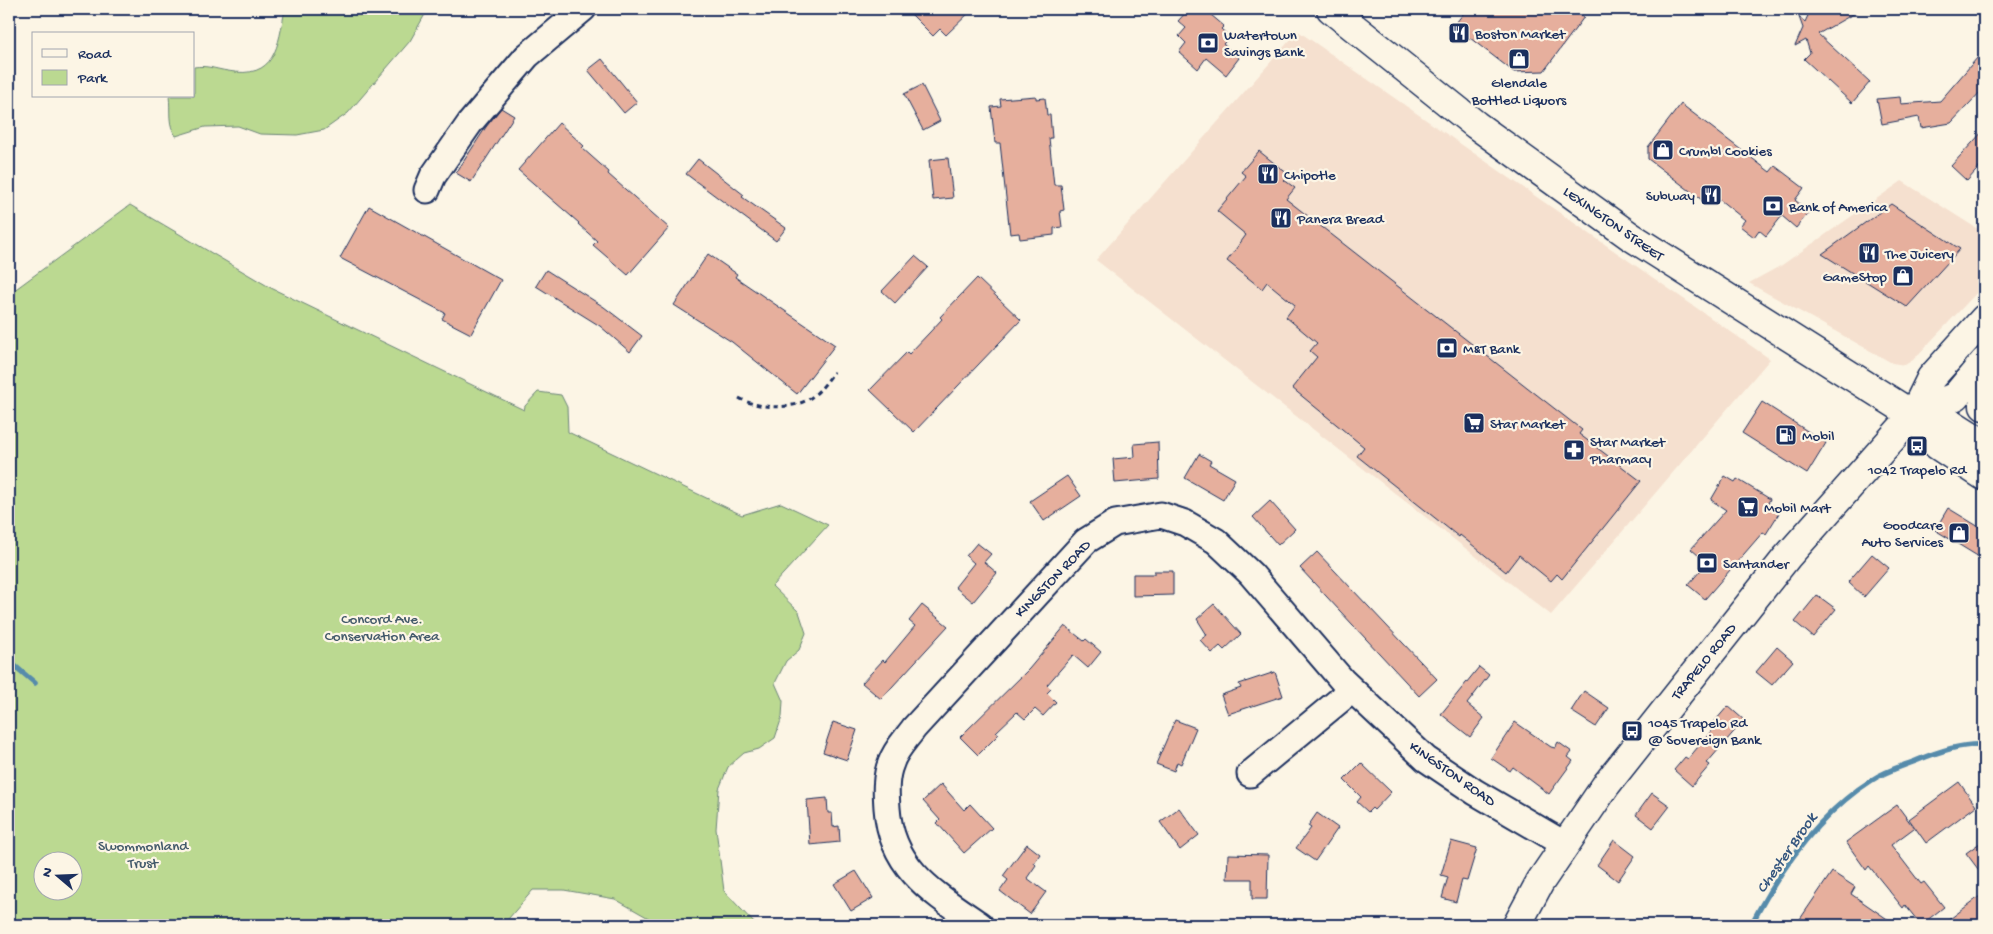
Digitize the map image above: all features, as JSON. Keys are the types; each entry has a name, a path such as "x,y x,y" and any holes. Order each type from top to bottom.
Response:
{"main road":[{"name":"LEXINGTON STREET","path":"1331,9 1476,125 1630,236 1913,415 1937,445 1984,476"},
{"name":"TRAPELO ROAD","path":"1517,925 1540,882 1612,778 1768,580 1913,415 1932,378 1984,320"},
{"name":"TRAPELO ROAD","path":"1913,415 1956,396 1984,362"},
{"path":"1984,388 1984,406"},
{"name":"LEXINGTON STREET","path":"1913,415 1950,423 1984,444"}],"street":[{"path":"427,190 433,176 470,123 527,56 583,9"},
{"name":"KINGSTON ROAD","path":"980,925 932,893 908,868 893,842 887,814 885,788 891,762 914,728 1086,541 1115,523 1161,515 1185,523 1216,541 1251,574 1352,690 1426,759 1475,792 1566,845"},
{"path":"1250,774 1352,690"}],"path":[{"path":"739,398 764,407 804,401 813,396 834,372"}],"shaded area":[{"path":"1298,31 1770,359 1551,615 1096,260"},
{"path":"1902,181 1984,233 1984,285 1913,360 1905,365 1892,363 1749,283 1782,265"}],"green space":[{"path":"285,9 428,9 410,41 348,113 324,130 297,135 260,134 238,126 205,127 176,136 170,122 169,98 195,98 195,67 244,72 256,70 265,65 272,57 280,36"},
{"name":"Concord Ave. Conservation Area","path":"130,205 271,288 524,410 525,406 538,392 561,395 567,407 568,432 742,515 781,503 828,525 772,586 799,612 806,633 799,650 786,661 775,683 783,701 782,717 775,738 759,749 744,753 728,767 719,789 716,829 724,891 756,925 661,925 615,899 564,890 533,890 503,925 9,925 9,294"}],"building":[{"path":"906,9 973,9 946,35 940,29 933,36"},
{"path":"1189,9 1204,9 1224,26 1221,29 1230,37 1223,44 1239,58 1226,75 1206,58 1198,69 1179,52 1186,43 1179,36 1186,28 1178,21"},
{"path":"1467,9 1573,9 1584,17 1544,71 1514,72 1470,38 1468,40 1452,28"},
{"path":"1811,9 1862,9 1818,34 1870,82 1852,103 1804,59 1810,53 1806,40 1795,46 1803,28 1799,17 1805,22"},
{"path":"1984,50 1984,88 1951,123 1921,128 1919,117 1882,124 1877,99 1900,97 1901,104 1940,101"},
{"path":"602,59 637,102 624,113 588,70"},
{"path":"922,85 940,121 923,130 904,94"},
{"path":"1036,96 1036,99 1045,98 1047,115 1050,115 1052,138 1049,138 1054,185 1061,185 1064,210 1060,211 1062,227 1054,228 1054,235 1020,239 1019,233 1010,234 1000,143 995,143 991,107 1001,106 1000,99"},
{"path":"1681,104 1770,172 1775,166 1804,188 1795,200 1809,212 1796,228 1782,216 1766,236 1759,230 1754,237 1740,226 1745,220 1720,200 1715,204 1706,203 1648,159 1648,147"},
{"path":"501,108 514,116 471,182 456,173 486,127"},
{"path":"559,123 584,146 582,148 609,172 608,174 669,228 628,275 593,245 597,241 579,223 518,170"},
{"path":"1984,130 1984,162 1967,181 1951,166"},
{"path":"1259,151 1289,175 1284,180 1295,188 1286,199 1582,430 1579,434 1641,481 1562,579 1557,574 1551,581 1519,555 1506,572 1357,456 1364,447 1292,388 1317,357 1310,351 1317,343 1286,317 1295,305 1267,282 1262,289 1227,261 1246,235 1217,211 1246,176 1241,172"},
{"path":"948,158 953,198 933,200 929,160"},
{"path":"698,159 744,195 742,197 786,228 776,241 686,174"},
{"path":"1891,204 1960,249 1907,307 1822,254"},
{"path":"369,206 501,280 471,334 442,319 445,313 340,258"},
{"path":"708,254 737,274 735,277 835,345 797,394 732,342 674,305"},
{"path":"915,256 928,267 895,303 882,291"},
{"path":"546,270 604,307 642,336 630,352 600,326 536,286"},
{"path":"977,278 1021,320 914,432 870,390 907,352 909,354 942,319 940,317"},
{"path":"1762,402 1826,443 1807,474 1742,433"},
{"path":"1158,442 1159,479 1115,483 1113,459 1135,457 1134,444"},
{"path":"1199,454 1211,461 1209,464 1235,479 1223,500 1185,478"},
{"path":"1067,476 1081,496 1044,521 1030,501"},
{"path":"1725,476 1735,482 1737,479 1770,499 1768,503 1781,510 1766,534 1763,532 1705,599 1688,585 1707,563 1691,549 1726,510 1711,500"},
{"path":"1270,501 1295,529 1278,545 1253,517"},
{"name":"Goodcare Auto Services","path":"1948,508 1984,530 1984,560 1935,530"},
{"path":"977,543 991,554 984,562 997,573 973,602 955,587 974,563 966,556"},
{"path":"1317,552 1437,679 1419,696 1300,568"},
{"path":"1872,554 1889,568 1864,597 1848,582"},
{"path":"1154,571 1173,571 1173,595 1133,596 1133,574 1154,574"},
{"path":"1817,595 1836,609 1813,637 1795,622"},
{"path":"1214,604 1241,634 1224,650 1220,646 1212,653 1200,640 1207,635 1197,619"},
{"path":"922,605 948,626 881,699 862,683 883,660 885,662 915,626 909,621"},
{"path":"1065,626 1084,641 1086,639 1101,652 1088,668 1073,655 1047,685 1051,689 1047,693 1056,702 1043,716 1035,709 1025,719 1017,712 996,732 999,734 978,755 960,737 1029,669"},
{"path":"1777,647 1793,661 1772,685 1756,672"},
{"path":"1479,667 1489,675 1467,704 1484,718 1470,737 1441,714"},
{"path":"1275,672 1283,696 1228,714 1221,695 1241,688 1239,684"},
{"path":"1584,691 1609,708 1596,727 1571,711"},
{"path":"1728,706 1744,720 1707,763 1710,765 1692,786 1674,770 1685,757 1688,759 1712,730 1709,728"},
{"path":"1175,720 1196,728 1181,764 1177,762 1174,771 1156,764"},
{"path":"833,722 857,730 847,760 823,752"},
{"path":"1515,722 1551,747 1555,748 1558,742 1572,752 1568,757 1573,761 1549,794 1513,767 1510,771 1491,758"},
{"path":"1361,763 1391,792 1374,810 1372,808 1368,812 1357,802 1361,797 1344,780"},
{"path":"1959,782 1976,806 1926,843 1909,819"},
{"path":"941,784 964,810 970,804 992,828 964,853 937,823 940,820 923,801"},
{"path":"1652,793 1670,806 1653,828 1636,815"},
{"path":"827,798 828,813 832,813 833,827 839,826 840,842 810,845 807,800"},
{"path":"1897,805 1914,828 1891,845 1921,884 1924,882 1944,907 1921,925 1905,905 1903,908 1869,866 1866,870 1846,842"},
{"path":"1179,808 1199,835 1180,850 1160,822"},
{"path":"1317,813 1338,828 1315,861 1296,848 1311,828 1308,826"},
{"path":"1614,840 1635,856 1618,881 1597,865"},
{"path":"1984,840 1984,877 1966,853"},
{"path":"1451,841 1477,848 1467,881 1462,880 1456,902 1442,898 1448,877 1441,875"},
{"path":"1027,844 1040,854 1034,863 1036,865 1027,878 1046,892 1030,914 1000,891 1008,880 1003,876"},
{"path":"1228,854 1268,855 1267,899 1252,899 1252,879 1227,879"},
{"path":"856,871 873,898 851,911 834,884"},
{"path":"1832,872 1855,887 1851,894 1896,925 1796,925"},
{"path":"1984,893 1984,925 1942,925"}],"waterway":[{"path":"9,661 35,683"},
{"name":"Chester Brook","path":"1751,925 1762,904 1802,844 1834,809 1852,794 1883,774 1933,754 1959,747 1984,745"}],"place":[{"name":"Boston Market","path":"1459,33"},
{"name":"Watertown Savings Bank","path":"1208,43"},
{"name":"Glendale Bottled Liquors","path":"1519,59"},
{"name":"Crumbl Cookies","path":"1663,150"},
{"name":"Chipotle","path":"1268,174"},
{"name":"Subway","path":"1711,195"},
{"name":"Bank of America","path":"1773,206"},
{"name":"Panera Bread","path":"1281,218"},
{"name":"The Juicery","path":"1869,253"},
{"name":"GameStop","path":"1903,276"},
{"name":"M&T Bank","path":"1447,348"},
{"name":"Star Market","path":"1474,423"},
{"name":"Mobil","path":"1786,435"},
{"name":"1042 Trapelo Rd","path":"1917,446"},
{"name":"Star Market Pharmacy","path":"1574,450"},
{"name":"Mobil Mart","path":"1748,507"},
{"name":"Goodcare Auto Services","path":"1959,533"},
{"name":"Santander","path":"1707,563"},
{"name":"1045 Trapelo Rd @ Sovereign Bank","path":"1632,731"}],"park label":[{"name":"Swommonland Trust","path":"143,854"}]}
